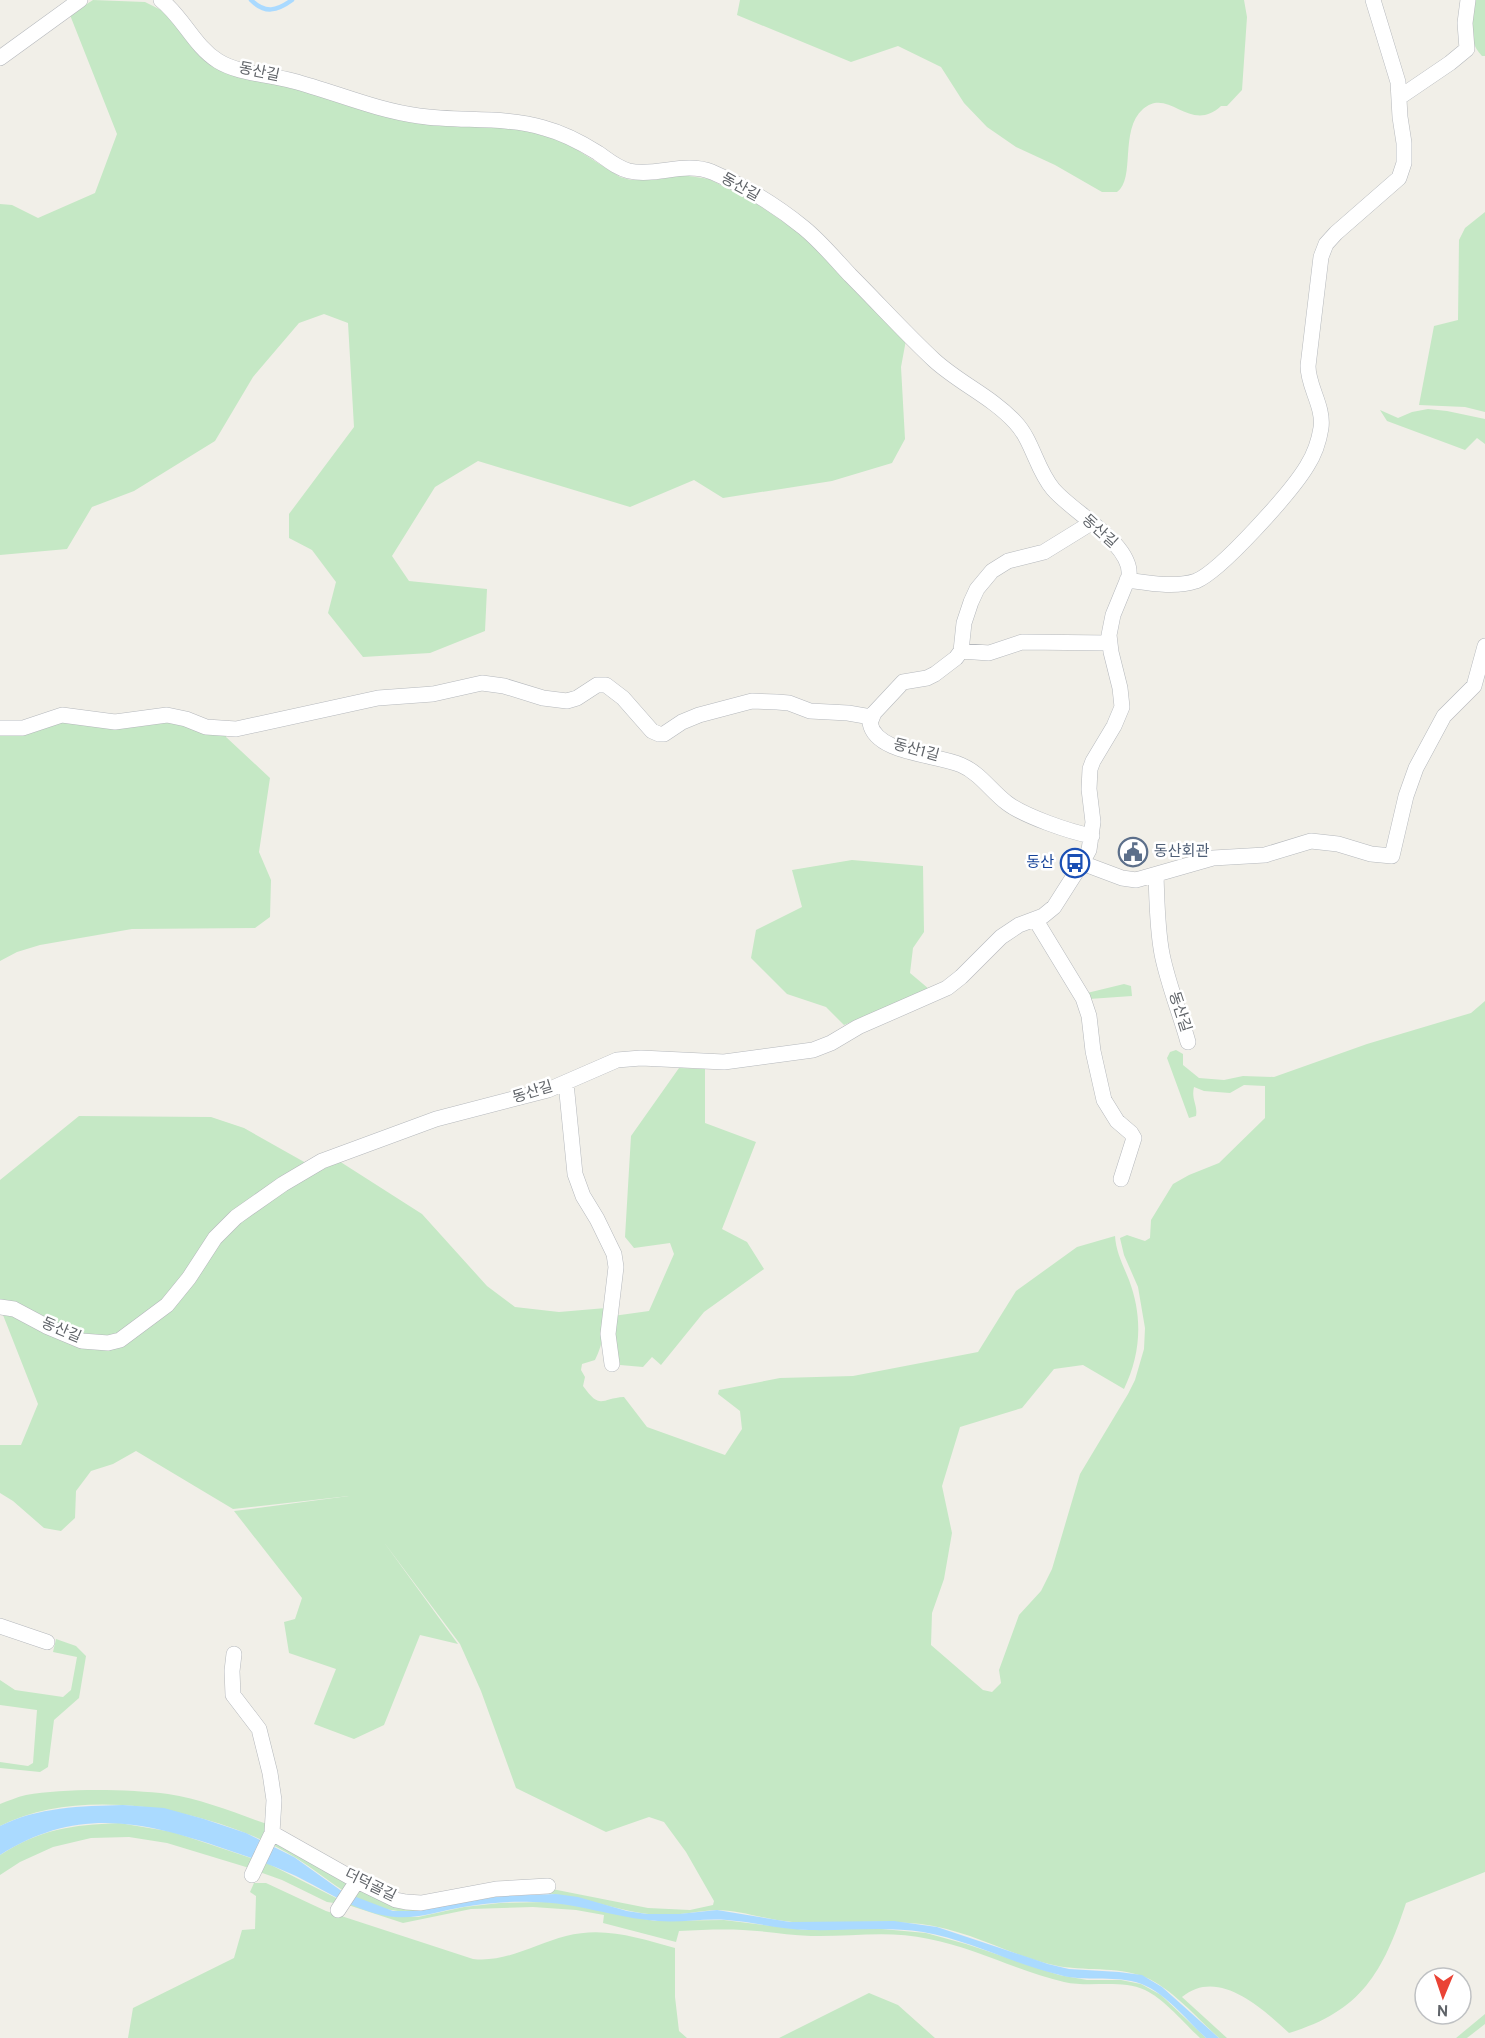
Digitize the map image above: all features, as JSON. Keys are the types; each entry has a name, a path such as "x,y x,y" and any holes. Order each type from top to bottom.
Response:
{"street":[{"path":"0,58 80,0"},
{"name":"동산길","path":"0,1307 14,1310 82,1341 108,1343 120,1340 167,1305 223,1229 255,1203 302,1172 346,1151 436,1119 566,1083 602,1065 627,1058 724,1062 822,1047 858,1027 947,988 1001,937 1053,907 1082,863 1092,836 1090,769 1122,707 1120,688 1109,643 1113,615 1130,570 1123,554 1114,543 1050,485 1025,435 1014,421 937,362 803,228 739,186 711,172 693,167 653,173 626,170 575,140 544,127 510,122 441,119 399,113 291,80 235,69 211,56 172,9 161,0"},
{"path":"1127,580 1183,583 1204,576 1225,559 1254,529 1308,464 1319,439 1321,415 1310,382 1308,366 1321,257 1330,239 1399,178 1404,163 1400,97 1395,69 1373,0"},
{"path":"1400,97 1467,49 1465,23 1468,0"},
{"path":"0,728 23,728 62,715 115,722 167,715 186,718 206,727 236,729 378,698 433,694 482,683 504,686 543,698 567,701 597,685 606,685 623,698 650,729 659,734 664,734 682,722 699,715 752,702 777,702 810,711 871,717 903,682 927,678 935,674 950,664 961,651 964,623 971,602 977,589 998,565 1044,552 1091,523"},
{"path":"961,651 989,653 1022,642 1109,643"},
{"path":"1082,863 1122,878 1143,879 1213,858 1265,855 1311,842 1338,844 1371,854 1392,856 1406,796 1416,768 1444,716 1474,686 1485,646"},
{"name":"동산1길","path":"871,717 872,730 879,740 888,745 939,757 961,765 978,776 1007,804 1021,812 1092,836"},
{"name":"동산길","path":"1156,875 1158,927 1162,953 1188,1042"},
{"path":"1035,919 1083,998 1089,1016 1093,1051 1104,1100 1117,1121 1134,1138 1121,1179"},
{"path":"566,1083 575,1174 579,1187 614,1254 616,1268 608,1334 612,1364"},
{"path":"0,1626 46,1642"},
{"path":"234,1654 233,1695 259,1729 274,1800 271,1835 254,1872"},
{"name":"더덕골길","path":"271,1835 356,1884 396,1900 413,1904 496,1889 548,1886"},
{"path":"340,1907 356,1884"}],"green space":[{"path":"93,0 145,2 165,12 201,55 348,106 374,113 509,128 541,134 571,146 620,177 631,180 654,180 682,175 709,179 756,203 801,234 906,340 901,367 905,439 892,463 832,481 723,498 694,480 630,507 478,461 435,487 392,556 409,581 487,589 485,631 430,653 363,657 328,613 336,582 312,550 289,538 289,514 354,427 348,323 324,314 299,323 253,377 215,441 134,491 92,507 67,549 0,555 0,204 12,205 38,218 95,193 117,134 70,15"},
{"path":"740,0 1244,0 1247,17 1242,90 1227,106 1221,106 1210,114 1190,114 1162,103 1153,103 1143,109 1131,129 1123,186 1117,192 1102,192 1055,165 1016,147 987,127 964,103 941,67 898,46 851,62 737,15"},
{"path":"1472,0 1485,0 1485,56 1477,50 1472,36"},
{"path":"1485,212 1485,412 1465,407 1419,405 1434,326 1458,320 1459,240 1465,228"},
{"path":"1428,409 1485,419 1485,444 1477,438 1465,450 1387,421 1380,410 1398,418"},
{"path":"54,719 152,720 226,732 226,737 270,778 259,852 271,880 270,917 255,928 132,929 40,945 17,952 0,961 0,732"},
{"path":"852,860 923,866 924,932 913,948 910,973 929,989 844,1025 826,1007 787,994 751,958 756,930 802,907 792,870"},
{"path":"1124,984 1131,986 1132,996 1089,999 1087,993"},
{"path":"1485,1001 1485,1872 1406,1903 1378,1969 1366,1986 1335,2013 1289,2033 1253,2003 1225,1989 1210,1986 1196,1989 1182,1997 1227,2038 1219,2038 1171,1993 1150,1979 1128,1972 1049,1964 954,1931 921,1924 792,1922 716,1910 658,1915 568,1896 538,1893 500,1896 436,1908 397,1911 378,1907 353,1896 296,1858 264,1841 190,1815 151,1808 110,1805 71,1806 34,1813 0,1826 0,1804 26,1795 78,1790 152,1792 193,1799 264,1823 268,1822 383,1900 463,1899 552,1889 648,1908 690,1910 713,1905 714,1901 686,1852 664,1822 649,1817 606,1832 516,1788 481,1691 460,1644 383,1541 458,1644 420,1635 384,1725 354,1739 314,1724 336,1669 289,1653 284,1622 295,1619 302,1598 234,1511 349,1496 233,1509 136,1451 113,1464 91,1471 76,1491 75,1518 61,1531 44,1528 13,1501 0,1493 0,1445 21,1445 38,1404 3,1315 4,1302 0,1302 0,1180 79,1116 211,1117 244,1128 322,1170 339,1161 422,1214 487,1286 515,1307 559,1312 606,1308 598,1354 595,1360 582,1364 581,1370 585,1377 583,1386 589,1394 598,1401 624,1397 647,1427 725,1455 742,1429 740,1411 718,1394 719,1390 780,1378 853,1376 978,1352 1016,1291 1077,1247 1115,1236 1118,1253 1134,1294 1138,1322 1137,1349 1124,1389 1083,1365 1054,1369 1022,1408 960,1427 942,1486 952,1533 944,1579 932,1613 931,1645 983,1690 992,1692 1001,1683 999,1670 1019,1615 1041,1591 1052,1569 1080,1474 1128,1394 1135,1380 1144,1349 1145,1328 1138,1287 1124,1255 1120,1238 1127,1235 1145,1241 1150,1238 1151,1220 1173,1184 1219,1163 1265,1118 1265,1086 1244,1085 1230,1093 1204,1091 1194,1087 1196,1116 1189,1118 1167,1058 1170,1052 1176,1050 1183,1054 1183,1065 1199,1078 1224,1080 1243,1076 1274,1077 1367,1044 1471,1013"},
{"path":"679,1068 705,1069 705,1123 756,1142 722,1229 747,1242 764,1269 704,1312 661,1365 652,1357 643,1367 620,1365 617,1361 613,1316 649,1311 674,1254 670,1243 634,1248 625,1237 631,1136"},
{"path":"56,1639 76,1646 86,1656 79,1698 54,1720 48,1767 40,1772 0,1768 0,1762 28,1766 33,1763 37,1710 0,1705 0,1680 15,1690 63,1697 71,1690 77,1657 53,1652"},
{"path":"119,1823 173,1832 269,1864 338,1899 396,1917 418,1917 464,1907 500,1903 547,1902 569,1904 655,1921 724,1920 806,1930 871,1928 926,1933 1059,1975 1087,1980 1121,1980 1141,1984 1161,1995 1206,2038 1200,2038 1167,2005 1145,1990 1115,1984 1064,1982 963,1948 914,1936 885,1934 811,1936 711,1930 679,1931 676,1942 603,1923 604,1915 576,1910 533,1907 471,1909 403,1923 348,1905 327,1902 282,1880 246,1867 167,1843 129,1837 91,1838 53,1847 20,1862 0,1875 0,1855 29,1839 71,1827"},
{"path":"254,1883 266,1883 326,1911 473,1959 508,1956 554,1939 594,1932 621,1934 675,1948 675,1997 679,2031 687,2038 128,2038 133,2008 234,1958 242,1930 255,1929 256,1896 250,1892"},
{"path":"869,1993 898,2005 935,2038 779,2038"},
{"path":"1485,2014 1485,2024 1467,2038 1456,2038 1473,2026"}],"water":[{"path":"123,1805 164,1808 246,1833 294,1857 343,1892 393,1911 414,1911 501,1896 556,1894 647,1914 679,1914 717,1910 790,1922 894,1921 937,1927 1069,1969 1142,1975 1162,1987 1219,2038 1206,2038 1163,1996 1142,1984 1122,1980 1066,1976 1023,1964 957,1940 923,1932 880,1929 799,1930 718,1920 658,1921 565,1905 533,1902 489,1903 421,1916 395,1917 356,1907 261,1861 195,1839 166,1831 111,1823 84,1824 56,1829 28,1840 0,1855 0,1826 14,1820 45,1811"}],"waterway":[{"path":"251,0 266,9 276,9 292,0"}],"place":[{"name":"동산회관","path":"1133,852"},
{"name":"동산","path":"1075,863"}]}
